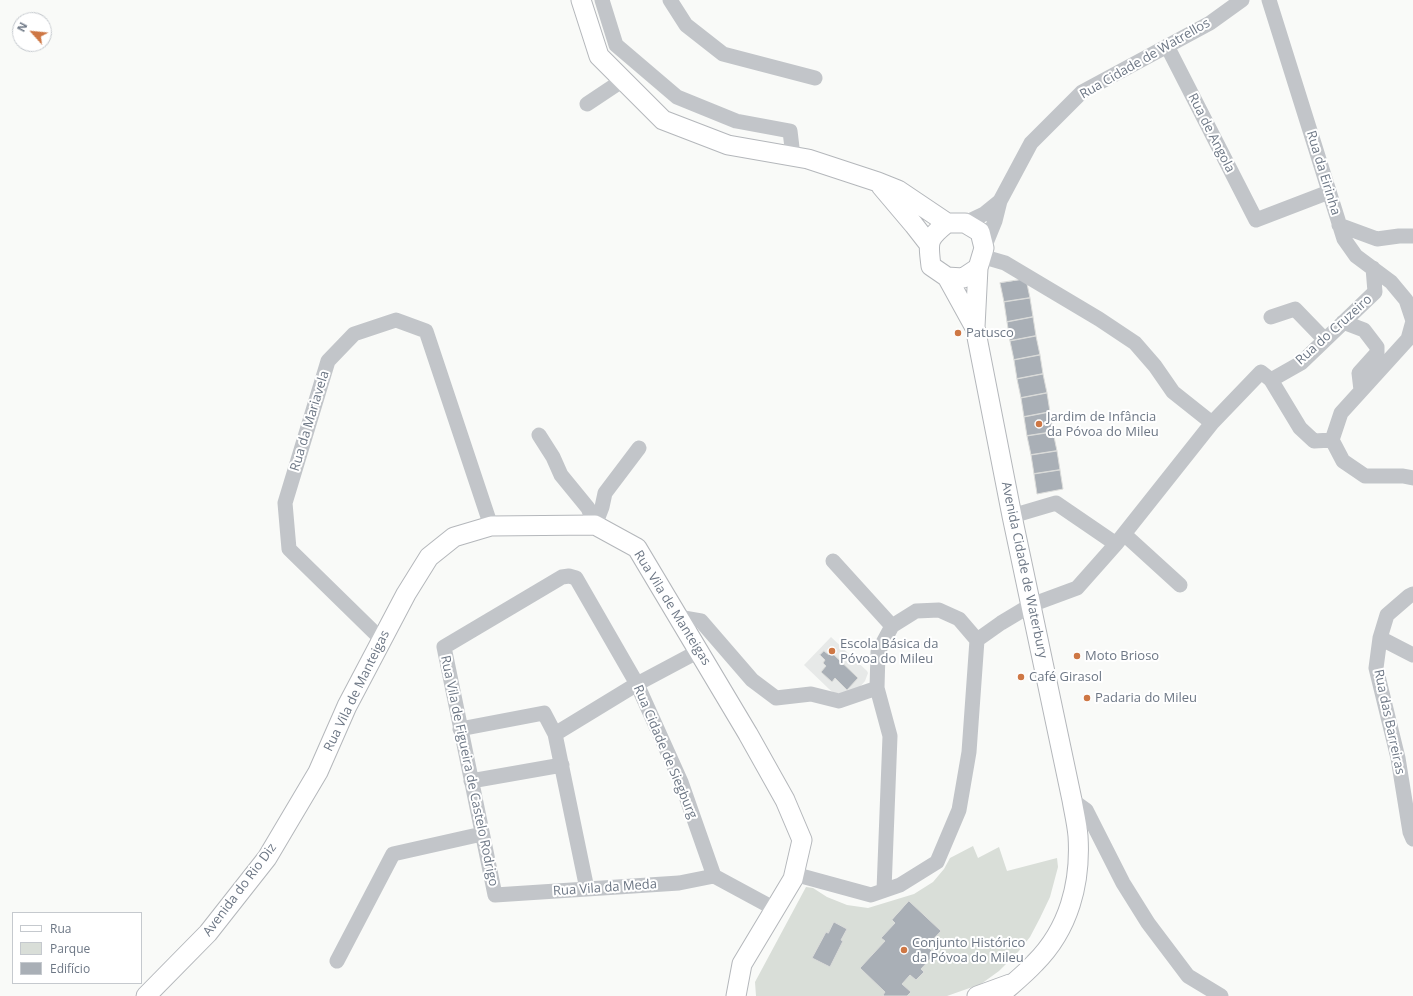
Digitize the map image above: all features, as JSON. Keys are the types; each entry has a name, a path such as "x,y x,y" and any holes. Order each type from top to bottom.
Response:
{"main road":[{"path":"581,0 599,56 663,120 728,145 808,159 878,182 898,190 925,210 980,232 981,257 975,327"},
{"path":"878,182 928,243 931,266 947,277 975,327"},
{"path":"928,243 935,232 956,223"},
{"path":"947,277 963,278 981,257"},
{"name":"Avenida Cidade de Waterbury","path":"975,327 1012,516 1072,800 1078,835 1078,865 1075,889 1071,905 1062,924 1052,943 1035,963 999,996"},
{"name":"Rua Vila de Manteigas","path":"318,772 347,706 406,594 429,557 454,537 491,526 595,525 637,548 748,734 785,800 802,840 793,879 742,964 736,996"},
{"name":"Avenida do Rio Diz","path":"146,996 208,933 267,858 318,772"},
{"path":"977,996 1013,982"}],"street":[{"path":"602,0 616,45 677,97 736,121 790,132 792,156"},
{"path":"670,0 686,25 723,54 816,78"},
{"name":"Rua Cidade de Watrellos","path":"981,257 995,221 1000,201 1031,143 1082,92 1210,23 1242,0"},
{"name":"Rua da Eirinha","path":"1266,0 1344,239 1356,256 1391,282 1406,300 1413,321 1408,339 1341,413 1332,440"},
{"name":"Rua de Angola","path":"1167,46 1256,220 1329,192"},
{"path":"587,104 623,80"},
{"name":"Rua Cidade de Watrellos","path":"956,223 984,214 1000,201"},
{"path":"1339,225 1377,239 1413,236"},
{"path":"981,257 1005,263 1099,319 1135,343 1155,366 1173,392 1212,423"},
{"name":"Rua do Cruzeiro","path":"1271,380 1301,363 1375,292 1373,268"},
{"path":"1271,317 1295,309 1325,340"},
{"name":"Rua da Mariavela","path":"382,640 289,549 285,503 328,361 354,334 396,320 426,331 491,526"},
{"path":"1344,322 1364,330 1377,347 1376,353 1359,373 1361,390"},
{"path":"977,640 1001,623 1031,605 1077,588 1120,539 1212,423 1261,372 1271,380 1300,428 1314,441 1332,440 1343,461 1365,476 1403,476 1413,478"},
{"path":"539,435 553,457 561,475 588,508 595,525"},
{"path":"595,525 602,508 605,493 639,448"},
{"path":"1012,516 1056,503 1120,539 1180,585"},
{"path":"833,561 892,626"},
{"name":"Rua Cidade de Siegburg","path":"569,576 576,578 636,684 681,782 714,876"},
{"name":"Rua Vila de Figueira de Castelo Rodrigo","path":"495,895 444,648 562,577 569,576"},
{"name":"Rua das Barreiras","path":"1413,594 1408,596 1387,615 1380,638 1376,668 1398,758 1410,832 1413,839"},
{"path":"794,874 871,896 900,885 937,862 959,810 969,752 977,640 959,619 939,610 916,611 892,626 878,652 877,688 890,736 884,890"},
{"path":"678,617 701,621 752,680 776,698 811,694 839,701 877,688"},
{"path":"1380,638 1413,655"},
{"path":"555,734 636,684 699,651"},
{"path":"460,728 544,713 555,734 587,889"},
{"path":"471,781 562,765"},
{"path":"1072,800 1086,810 1123,883 1148,923 1188,976 1221,996"},
{"path":"337,961 393,854 482,834"},
{"path":"714,876 775,909"},
{"name":"Rua Vila da Meda","path":"495,895 679,883 714,876"}],"shaded area":[{"name":"Escola Básica da Póvoa do Mileu","path":"831,637 867,671 868,673 865,681 859,688 841,694 834,693 804,665"}],"green space":[{"path":"973,846 978,858 999,847 1007,871 1057,858 1058,867 1050,897 1030,937 1018,952 999,971 981,984 947,996 756,996 755,982 806,887 813,888 827,897 847,905 868,908 914,894 933,882 944,869 950,858"}],"building":[{"path":"1026,279 1030,298 1004,302 1000,283"},
{"path":"1030,298 1033,317 1007,322 1004,302"},
{"path":"1033,317 1036,336 1010,341 1007,322"},
{"path":"1036,336 1040,355 1014,360 1010,341"},
{"path":"1040,355 1043,374 1017,379 1014,360"},
{"path":"1043,374 1047,393 1021,398 1017,379"},
{"path":"1047,393 1050,412 1024,417 1021,398"},
{"name":"Jardim de Infância da Póvoa do Mileu","path":"1050,412 1053,432 1027,436 1024,417"},
{"path":"1053,432 1057,451 1031,455 1027,436"},
{"path":"1057,451 1060,470 1034,474 1031,455"},
{"path":"1060,470 1063,489 1037,494 1034,474"},
{"path":"824,651 829,655 831,652 858,678 847,690 835,678 832,682 821,672 826,666 823,663 825,660 820,655"},
{"name":"Conjunto Histórico da Póvoa do Mileu","path":"909,901 941,931 927,946 935,954 921,969 924,972 916,980 910,975 902,984 911,992 907,996 884,996 883,995 885,992 860,968 885,941 881,938 895,923 892,920"},
{"path":"834,922 847,929 841,940 843,941 830,967 812,958 826,932 828,933"}],"place":[{"name":"Patusco","path":"958,333"},
{"name":"Jardim de Infância da Póvoa do Mileu","path":"1039,424"},
{"name":"Escola Básica da Póvoa do Mileu","path":"832,651"},
{"name":"Moto Brioso","path":"1077,656"},
{"name":"Café Girasol","path":"1021,677"},
{"name":"Padaria do Mileu","path":"1087,698"},
{"name":"Conjunto Histórico da Póvoa do Mileu","path":"904,950"}]}
